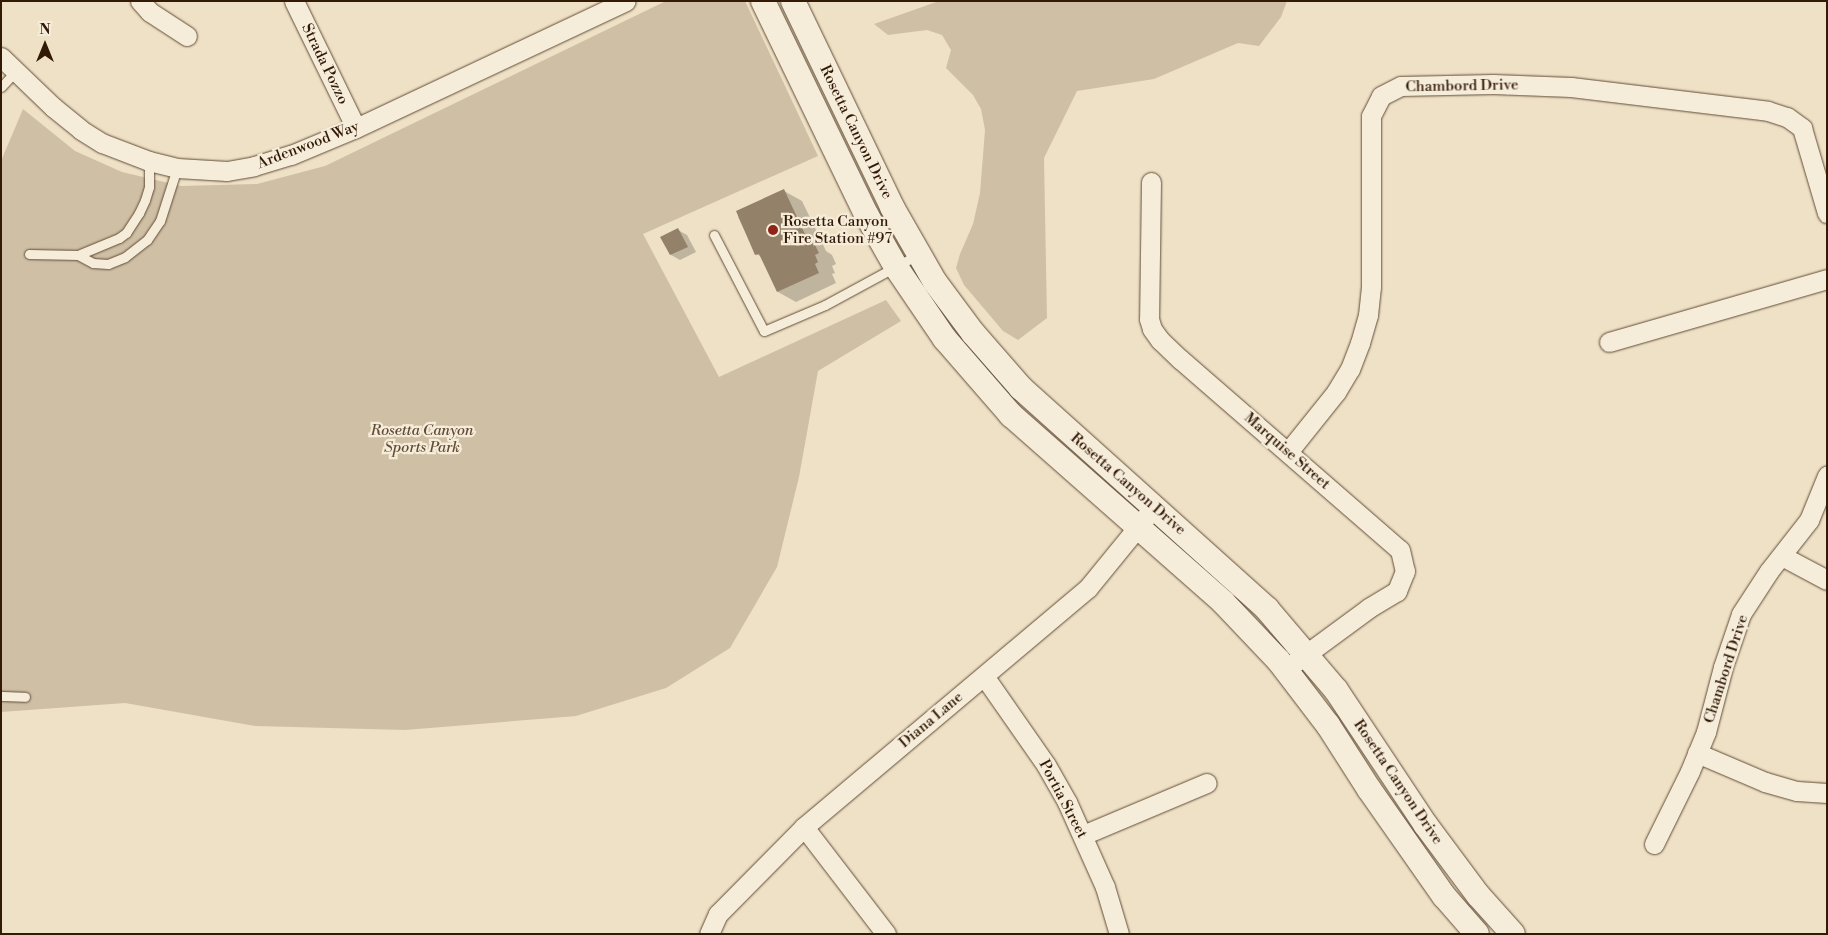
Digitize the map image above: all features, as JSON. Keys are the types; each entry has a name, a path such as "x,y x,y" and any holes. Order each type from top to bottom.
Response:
{"street":[{"path":"140,1 150,12 187,36"},
{"name":"Strada Pozzo","path":"294,1 356,128"},
{"name":"Ardenwood Way","path":"1,56 53,107 81,130 123,153 177,168 227,171 254,166 290,155 356,128 626,1"},
{"name":"Rosetta Canyon Drive","path":"763,1 866,214 896,267 945,339 1011,415 1136,528 1223,602 1286,669 1328,725 1369,789 1444,896 1477,934"},
{"name":"Rosetta Canyon Drive","path":"793,1 892,206 935,282 973,333 1021,388 1237,580 1267,609 1336,690 1431,832 1478,895 1513,934"},
{"name":"Chambord Drive","path":"1288,452 1336,392 1350,369 1360,343 1368,315 1371,287 1372,116 1381,96 1401,86 1493,84 1571,87 1768,110 1787,117 1802,128 1827,213"},
{"name":"Marquise Street","path":"1151,182 1149,319 1152,329 1160,340 1180,359 1400,550 1405,571 1397,591 1369,608 1286,669"},
{"path":"1609,342 1827,279"},
{"name":"Chambord Drive","path":"1654,844 1706,732 1723,667 1741,614 1809,520 1827,476"},
{"name":"Diana Lane","path":"709,934 718,914 804,827 1088,588 1154,507"},
{"path":"1782,556 1827,580"},
{"name":"Portia Street","path":"984,676 1046,764 1083,835 1104,887 1119,934"},
{"path":"1697,753 1765,782 1797,791 1827,793"},
{"path":"1083,835 1207,783"},
{"path":"804,827 886,934"}],"lane":[{"path":"1,87 16,72"},
{"path":"29,254 78,255 119,238 126,233 139,213 149,187 148,161"},
{"path":"78,255 93,263 108,264 125,257 146,240 160,221 177,168"},
{"path":"714,235 764,332 825,305 919,253"},
{"path":"1,696 25,697"}],"green space":[{"name":"Rosetta Canyon Sports Park","path":"666,1 745,1 818,156 643,234 719,377 886,300 901,321 818,371 799,477 777,567 730,648 666,688 576,716 405,730 255,726 125,703 1,712 1,161 23,109 75,151 122,172 181,186 257,184 325,166"},
{"path":"939,1 1287,1 1281,17 1259,46 1238,43 1154,79 1077,91 1044,158 1047,318 1018,340 1003,331 964,285 956,268 973,224 980,193 985,130 981,109 973,95 946,68 951,50 942,35 927,30 888,35 874,24"}],"building":[{"name":"Rosetta Canyon Fire Station #97","path":"784,189 810,245 814,243 819,253 815,255 818,262 815,264 819,273 777,292 759,254 755,255 736,211"},
{"path":"678,228 688,247 670,255 660,237"}],"place":[{"name":"Rosetta Canyon Fire Station #97","path":"773,230"}]}
